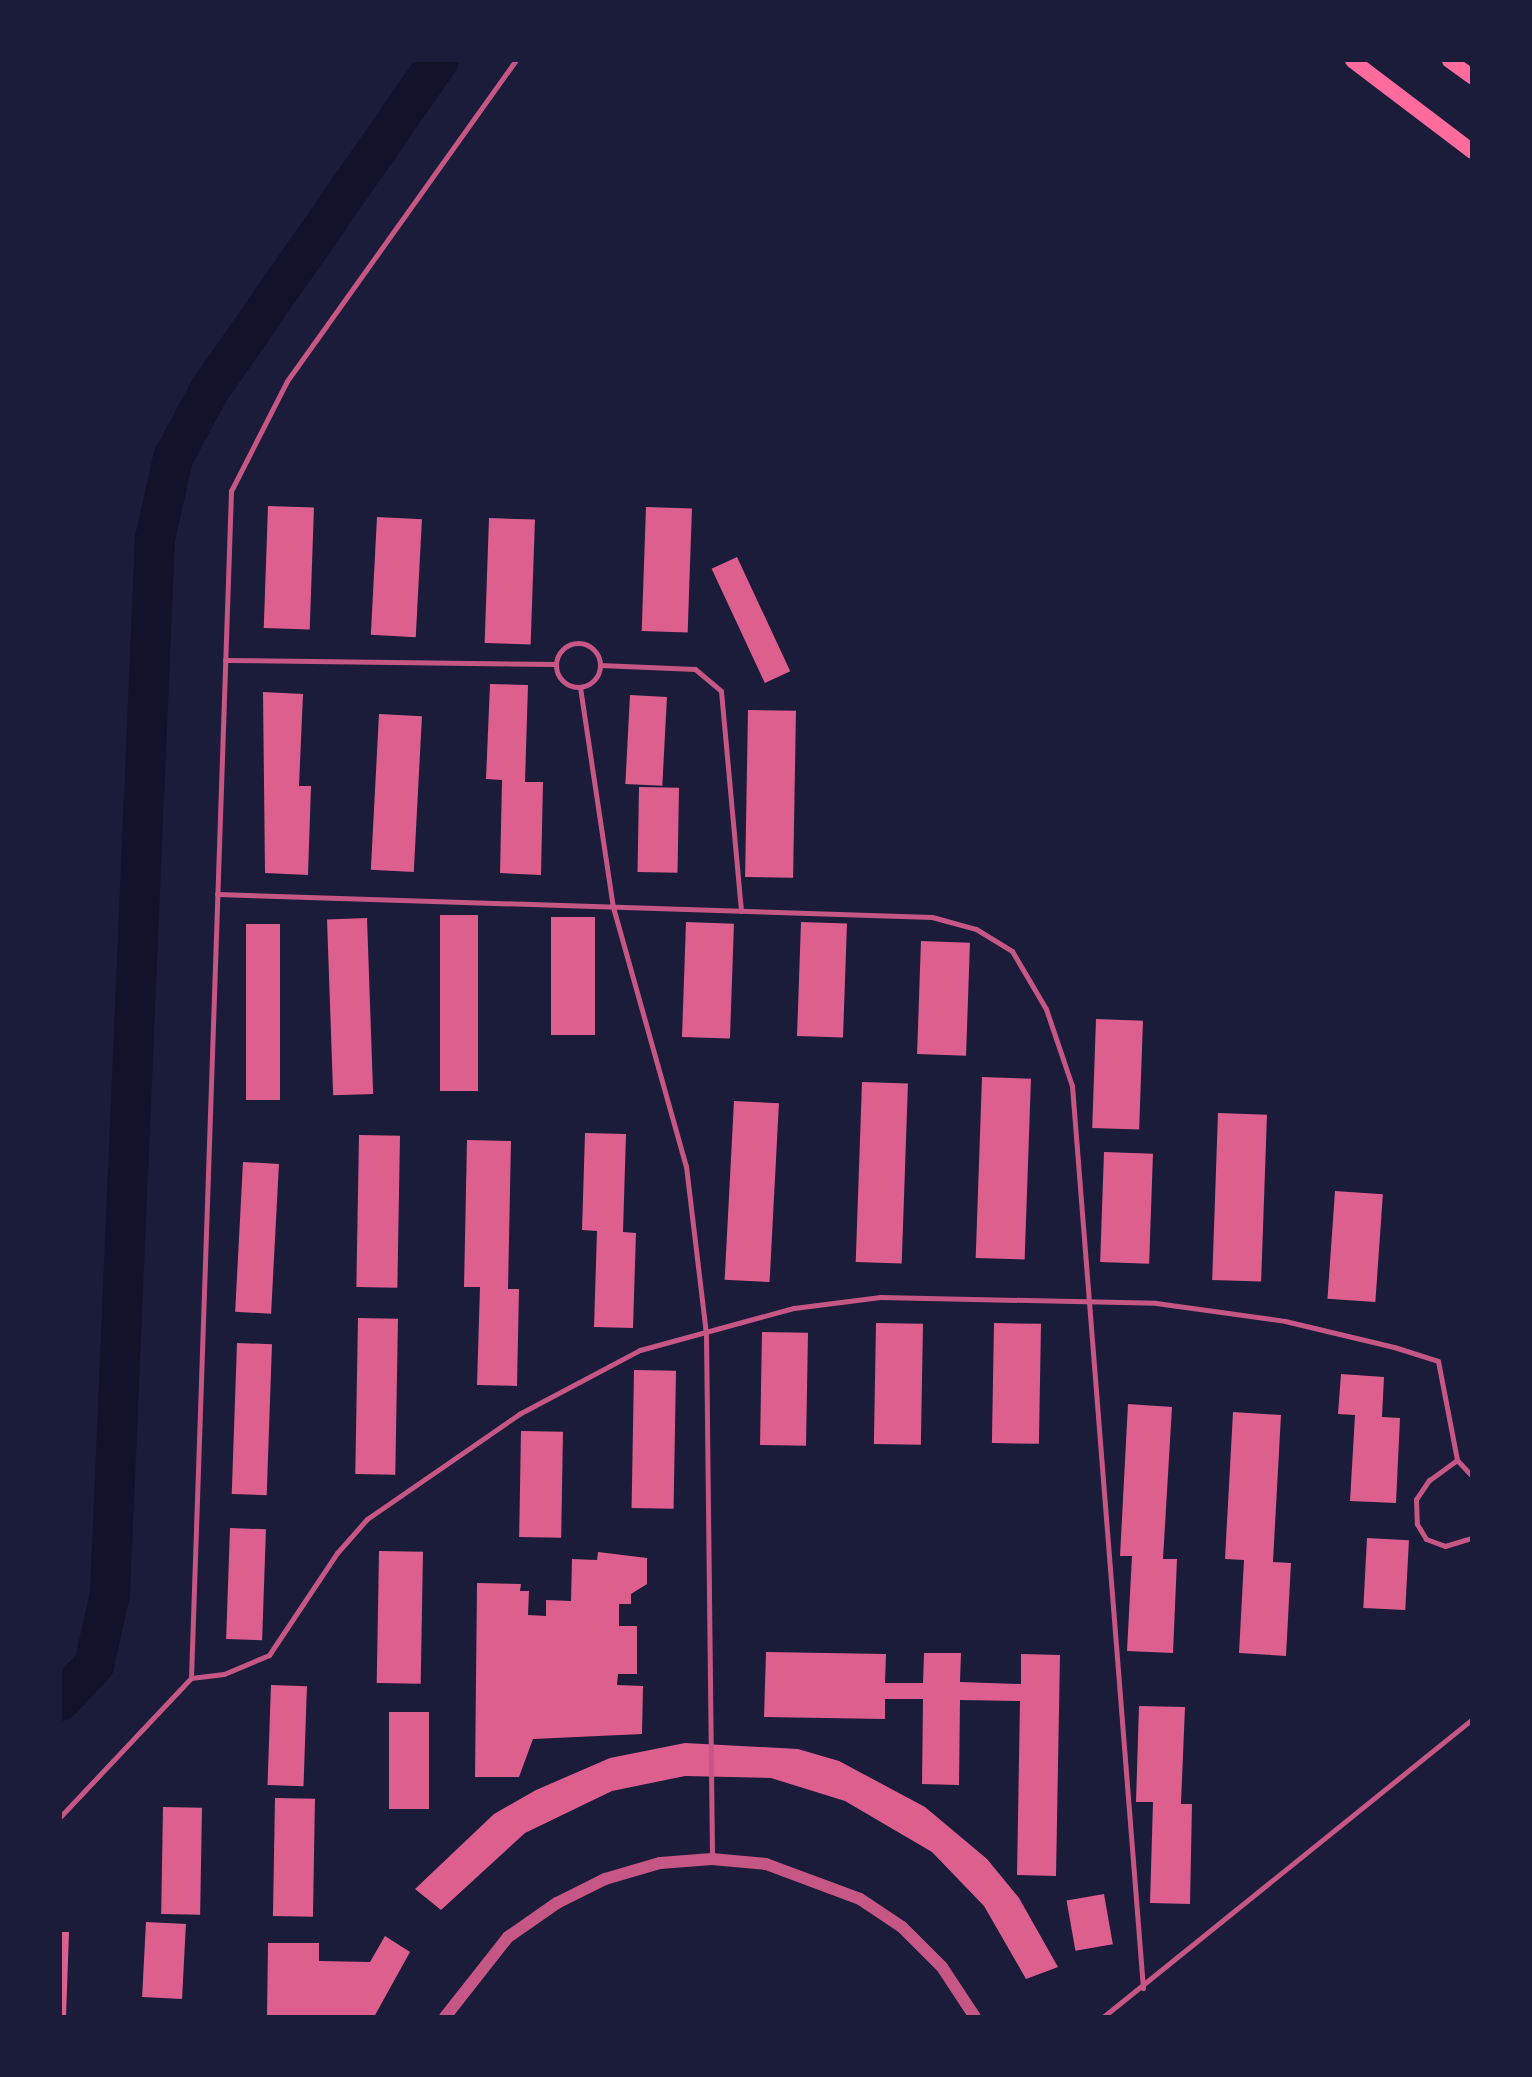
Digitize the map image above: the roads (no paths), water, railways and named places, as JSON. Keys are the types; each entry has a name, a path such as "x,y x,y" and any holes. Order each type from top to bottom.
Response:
{"main road":[{"path":"1352,60 1472,151"},
{"path":"1449,60 1472,77"}],"street":[{"path":"446,2017 470,1977 508,1937 556,1903 606,1878 660,1862 712,1860 766,1864 860,1899 916,1940 975,2017"}],"lane":[{"path":"191,1678 230,491 287,382 516,60"},
{"path":"579,642 593,648 600,665 593,681 580,687 561,679 556,664 565,646 579,642"},
{"path":"225,660 556,664"},
{"path":"600,665 694,669 721,691 742,911"},
{"path":"580,687 614,907 686,1166 706,1334 712,1860"},
{"path":"217,894 932,918 976,929 1012,951 1046,1009 1072,1086 1143,1988"},
{"path":"60,1817 191,1678 224,1674 269,1655 336,1552 406,1488 575,1382 640,1350 794,1308 880,1297 1091,1300 1286,1321 1438,1361 1457,1460 1472,1476"},
{"path":"1457,1460 1428,1480 1416,1499 1417,1524 1426,1539 1444,1546 1472,1538"},
{"path":"1102,2017 1143,1988 1472,1719"}],"waterway":[{"path":"60,1701 94,1665 110,1594 155,539 173,458 209,391 439,60"}]}
